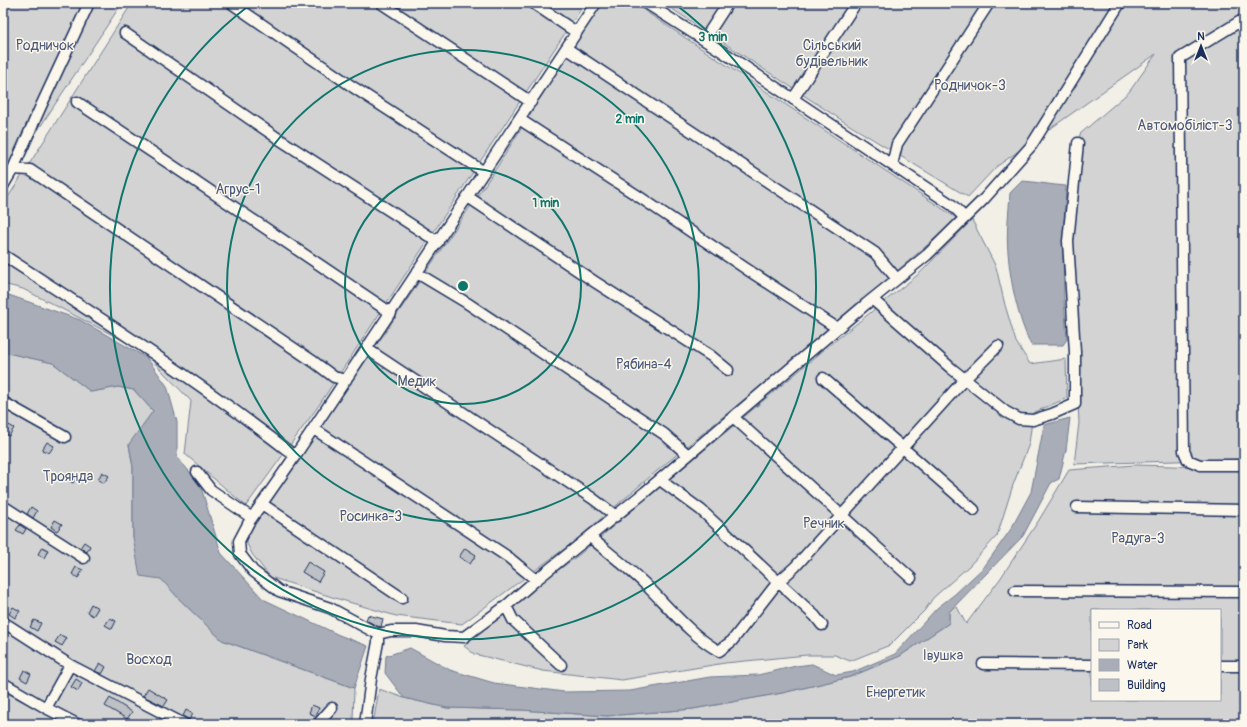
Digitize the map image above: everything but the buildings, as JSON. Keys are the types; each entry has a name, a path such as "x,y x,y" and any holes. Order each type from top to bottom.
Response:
{"street":[{"path":"3,186 13,169 40,106 89,3"},
{"path":"231,3 353,87 484,172"},
{"path":"381,3 530,102"},
{"path":"533,3 576,32"},
{"path":"596,3 367,350 252,518 239,541 240,554 253,571 280,591 330,608 378,634 391,631 416,631 445,636 464,637 506,606 660,480 837,328 927,255 984,199 1031,146 1120,3"},
{"path":"646,3 952,205 965,218"},
{"path":"704,40 728,3"},
{"path":"793,99 856,3"},
{"path":"892,165 897,144 989,3"},
{"path":"1244,19 1180,58 1184,450 1188,460 1200,466 1244,465"},
{"path":"125,33 280,139 438,242"},
{"path":"566,48 875,253 897,279"},
{"path":"77,102 391,314"},
{"path":"519,119 837,328"},
{"path":"872,299 952,370 1006,412 1019,419 1033,420 1075,404 1075,352 1068,241 1078,143"},
{"path":"13,169 30,170 334,377 346,380"},
{"path":"468,197 595,282 711,356 728,370"},
{"path":"3,255 153,354 256,426 295,456"},
{"path":"417,274 468,303 664,434 688,456"},
{"path":"590,537 643,583 694,633 709,646 719,651 732,641 778,582 796,568 964,379 998,346"},
{"path":"367,350 592,498 616,516"},
{"path":"823,378 974,510"},
{"path":"3,402 65,437"},
{"path":"733,417 911,578"},
{"path":"314,429 508,557 536,580"},
{"path":"198,472 211,490 252,518"},
{"path":"660,480 701,510 815,616 822,625"},
{"path":"262,504 402,598"},
{"path":"3,506 84,558"},
{"path":"1077,507 1244,510"},
{"path":"1015,591 1244,592"},
{"path":"506,606 513,620 561,665"},
{"path":"3,622 70,665 184,724"},
{"path":"365,724 378,634"},
{"path":"984,664 1091,665"},
{"path":"46,708 70,665"},
{"path":"1221,666 1244,666"},
{"path":"3,683 77,724"},
{"path":"318,724 332,708"}],"green space":[{"name":"Родничок","path":"3,3 122,3 3,183"},
{"name":"Агрус-1","path":"132,3 585,3 317,408 246,506 185,454 191,401 142,350 23,289 3,284 3,205"},
{"path":"599,3 633,3 958,219 796,357 652,475 575,541 462,624 396,616 270,577 252,554 247,544 247,536 499,164"},
{"path":"663,3 1244,3 1244,459 1074,464 1079,423 1070,239 1080,134 1129,92 1156,54 996,167 968,197 846,123"},
{"name":"Речник","path":"972,220 996,267 1016,342 1030,364 1066,359 1067,398 1033,413 1029,444 1013,485 997,536 969,566 933,598 925,610 890,645 850,661 835,655 807,655 725,663 622,680 543,671 474,654 464,646 498,615 580,554 831,344 920,273"},
{"path":"3,352 53,363 91,392 118,387 134,390 153,411 129,445 133,467 133,537 161,578 181,601 222,640 354,688 353,724 70,724 3,684"},
{"name":"Радуга-3","path":"1135,465 1244,468 1244,724 373,724 379,689 404,698 447,708 521,710 607,716 693,709 782,693 850,677 900,656 949,623 949,612 956,605 966,624 1000,579 1039,520 1069,470"},
{"path":"3,691 65,724 3,724"}],"water":[{"path":"1022,181 1066,186 1063,244 1064,301 1067,339 1063,345 1031,345 1022,324 1015,300 1007,245 1008,222 1010,193"},
{"path":"3,294 80,320 147,358 167,386 177,422 177,457 200,484 221,553 263,599 339,635 368,646 354,688 222,640 181,601 161,579 140,576 133,537 133,467 129,444 153,411 134,390 118,387 91,392 53,363 3,352"},
{"path":"1070,418 1066,450 1059,479 1051,483 1023,536 949,612 949,623 900,656 850,677 782,693 693,709 607,716 521,710 447,708 404,698 385,673 386,656 410,648 450,670 494,683 564,692 630,691 710,677 758,675 796,666 812,664 836,675 853,672 895,654 937,608 955,594 984,567 1011,529 1031,492 1044,425"}],"park label":[{"name":"Сільський будівельник","path":"832,54"},
{"name":"Родничок-3","path":"970,85"},
{"name":"Автомобіліст-3","path":"1185,125"},
{"name":"Рябина-4","path":"644,364"},
{"name":"Медик","path":"417,381"},
{"name":"Троянда","path":"68,476"},
{"name":"Росинка-3","path":"371,516"},
{"name":"Івушка","path":"943,655"},
{"name":"Восход","path":"149,659"},
{"name":"Енергетик","path":"896,692"}]}
